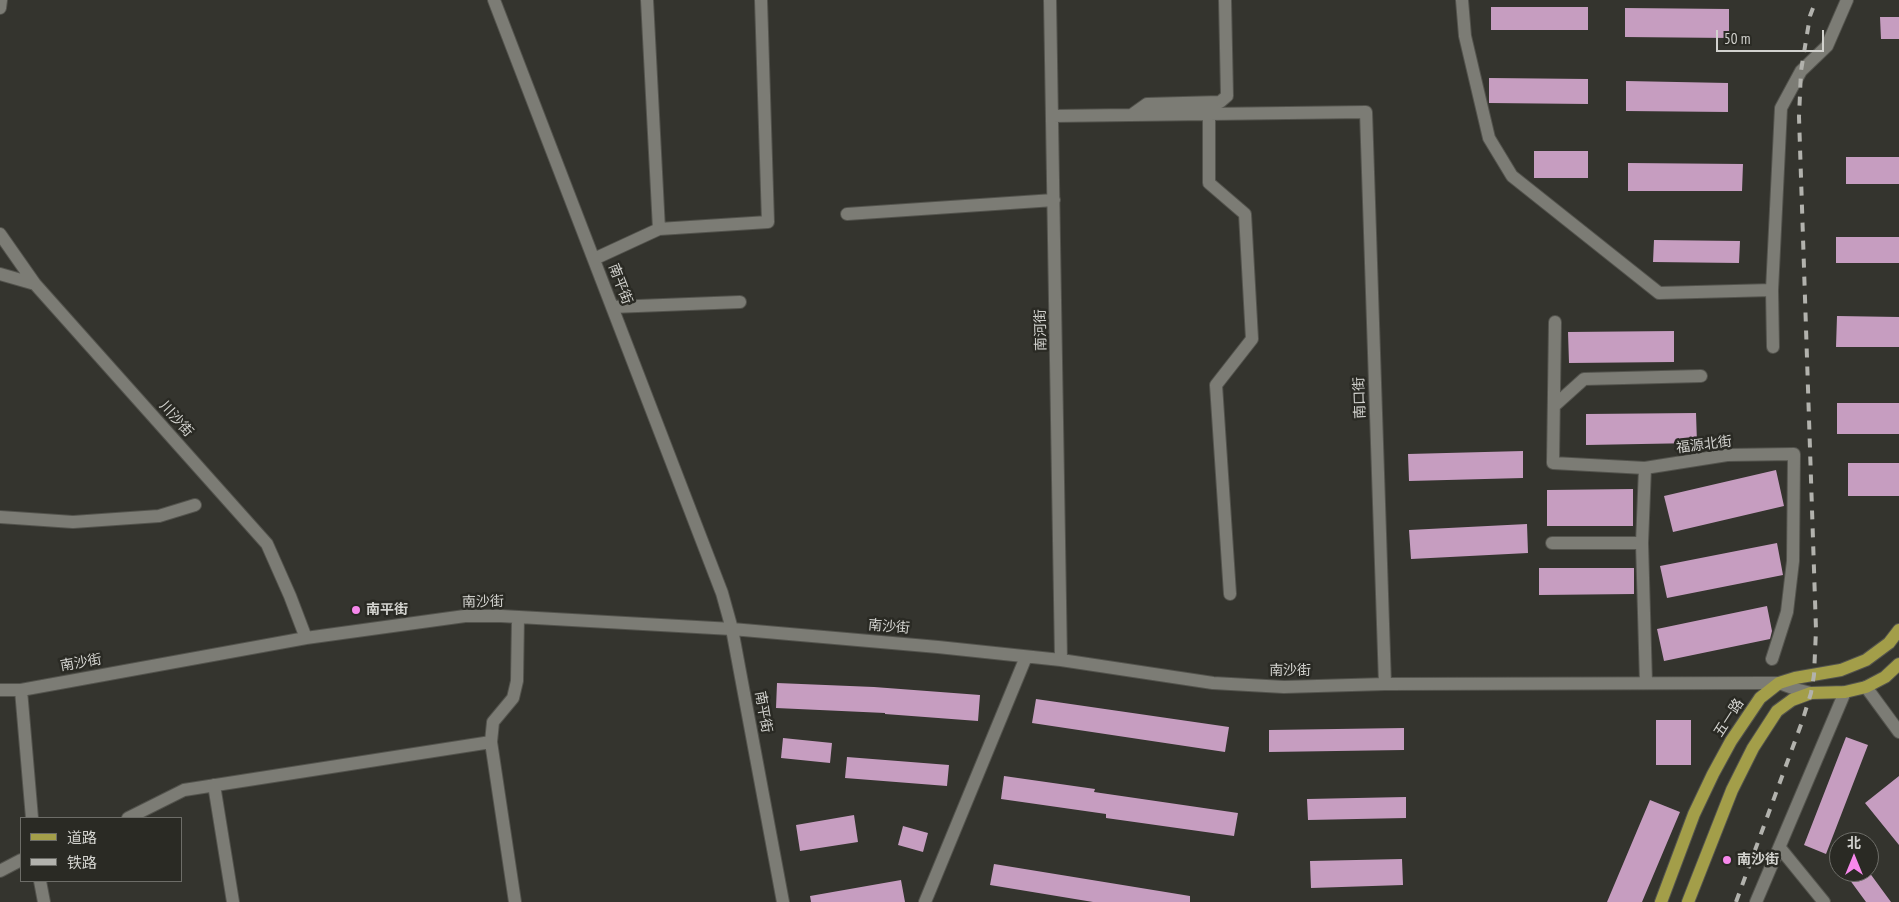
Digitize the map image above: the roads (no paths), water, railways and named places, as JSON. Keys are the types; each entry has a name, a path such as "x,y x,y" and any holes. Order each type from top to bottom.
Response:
{"main road":[{"name":"五一路","path":"1661,902 1694,814 1713,774 1750,711 1760,698 1779,683 1795,678 1841,670 1866,660 1889,643 1899,630"},
{"path":"1688,902 1732,790 1753,748 1777,711 1792,700 1812,693 1846,692 1866,687 1885,677 1899,664"}],"street":[{"path":"0,8 1,0"},
{"name":"南平街","path":"494,0 722,593 732,629 783,902"},
{"path":"647,0 659,229"},
{"path":"594,259 659,229 768,222 761,0"},
{"name":"南河街","path":"1050,0 1061,660"},
{"path":"1133,114 1147,104 1220,102 1228,96 1225,0"},
{"path":"1462,0 1465,36 1489,138 1512,176 1659,293 1772,290"},
{"path":"1773,347 1772,290 1781,108 1801,71 1828,46 1847,0"},
{"path":"1052,116 1208,112 1209,183 1245,214 1252,339 1216,385 1230,594"},
{"name":"南口街","path":"1208,112 1366,112 1385,684"},
{"path":"847,214 1054,200"},
{"name":"川沙街","path":"0,234 35,284 267,544 306,638"},
{"path":"0,274 35,284"},
{"path":"612,307 740,302"},
{"name":"福源北街","path":"1555,322 1553,463 1645,468 1727,455 1794,454 1793,561 1786,612 1772,659"},
{"path":"1554,406 1584,379 1702,376"},
{"path":"1645,468 1642,543 1646,683"},
{"path":"0,517 73,522 140,518 159,516 195,505"},
{"path":"1552,543 1642,543"},
{"name":"南沙街","path":"0,690 21,690 306,638 465,616 518,617 732,629 938,647 1061,660 1213,683 1284,687 1385,684 1779,683 1812,693"},
{"path":"515,902 491,742 493,722 513,698 517,681 518,617"},
{"path":"925,902 1026,657"},
{"path":"1866,687 1899,732"},
{"path":"21,690 32,817"},
{"path":"1756,902 1846,692"},
{"path":"130,817 184,790 491,742"},
{"path":"214,785 233,902"},
{"path":"1780,848 1824,902"},
{"path":"0,871 20,861"},
{"path":"40,882 44,902"}],"railway":[{"path":"1736,902 1802,722 1811,693 1814,675 1816,630 1799,117 1801,71 1810,16 1816,0"}],"place":[{"name":"南平街","path":"356,610"},
{"name":"南沙街","path":"1727,860"}]}
